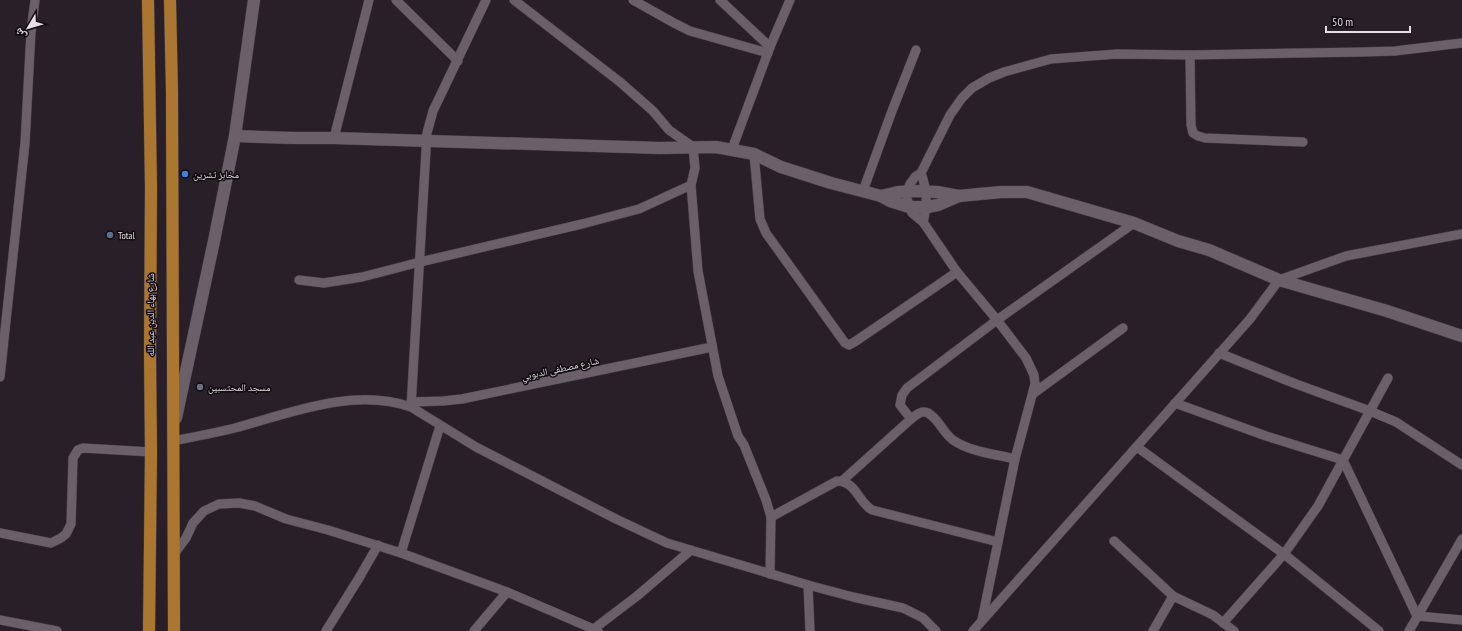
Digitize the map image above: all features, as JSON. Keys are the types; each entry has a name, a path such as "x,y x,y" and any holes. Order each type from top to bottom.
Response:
{"main road":[{"name":"شارع بهاء الدين عبد الله","path":"148,0 151,188 150,631"},
{"path":"170,0 172,115 174,631"}],"street":[{"path":"0,377 25,143 31,32 35,0"},
{"path":"254,0 235,136 173,437 231,429 288,412 323,405 370,399 411,405 440,426 483,451 616,519 667,543 808,585 903,608 923,618 936,631"},
{"path":"334,138 369,0"},
{"path":"396,0 458,61"},
{"path":"411,405 426,140 433,111 486,0"},
{"path":"514,0 620,82 653,111 669,130 692,147 695,168 691,184 698,271 718,376 738,436 744,445 766,500 771,517 770,574"},
{"path":"633,0 690,31 769,50"},
{"path":"720,0 769,50"},
{"path":"732,149 769,50 790,0"},
{"path":"982,620 1015,459 1034,393 1034,375 1031,367 997,320 957,272 935,237 923,222 912,213 907,199 907,191 910,184 915,177 921,173 950,115 962,98 972,88 989,78 1004,72 1051,59 1117,54 1190,55 1371,52 1395,51 1462,43"},
{"path":"863,191 916,50"},
{"path":"1190,55 1191,125 1194,133 1198,136 1216,139 1303,142"},
{"path":"235,136 426,140 660,148 716,147 754,154 781,167 831,183 881,196 899,204 926,207 938,205 958,196"},
{"path":"754,154 760,219 762,225 766,233 846,343 849,344 856,341 957,272"},
{"path":"921,173 927,191 923,222"},
{"path":"299,280 324,283 342,281 505,243 614,216 653,203 680,188 691,184"},
{"path":"881,196 907,191 927,191 958,196 1000,192 1027,192 1134,223 1178,241 1209,250 1279,280 1387,311 1462,336"},
{"path":"911,419 900,405 902,395 906,388 997,320 1134,223"},
{"path":"973,631 1250,319 1279,280 1346,256 1462,234"},
{"path":"1034,393 1123,328"},
{"name":"شارع مصطفى الدبوبي","path":"411,405 462,399 712,347"},
{"path":"1219,353 1396,422 1462,465"},
{"path":"1223,622 1284,554 1318,506 1388,378"},
{"path":"1175,403 1266,436 1343,460 1417,616"},
{"path":"842,481 918,413 923,412 928,413 953,440 972,448 1015,459"},
{"path":"401,553 440,426"},
{"path":"1137,447 1284,554 1379,631"},
{"path":"0,533 51,543 56,542 66,534 71,524 73,458 78,450 83,448 151,452"},
{"path":"771,517 837,481 842,481 851,486 864,503 872,510 998,542"},
{"path":"174,554 186,538 193,523 204,511 219,504 230,503 255,506 290,520 328,530 401,553 507,592 594,630 691,550"},
{"path":"1409,631 1462,539"},
{"path":"1114,541 1173,596 1212,615 1234,631"},
{"path":"326,631 356,584 378,545"},
{"path":"808,585 810,631"},
{"path":"474,631 507,592"},
{"path":"1153,631 1173,596"},
{"path":"1417,616 1462,620"},
{"path":"0,620 57,631"}],"place":[{"name":"مخابز تشرين","path":"185,174"},
{"name":"Total","path":"110,235"},
{"name":"مسجد المحتسبين","path":"200,387"}]}
